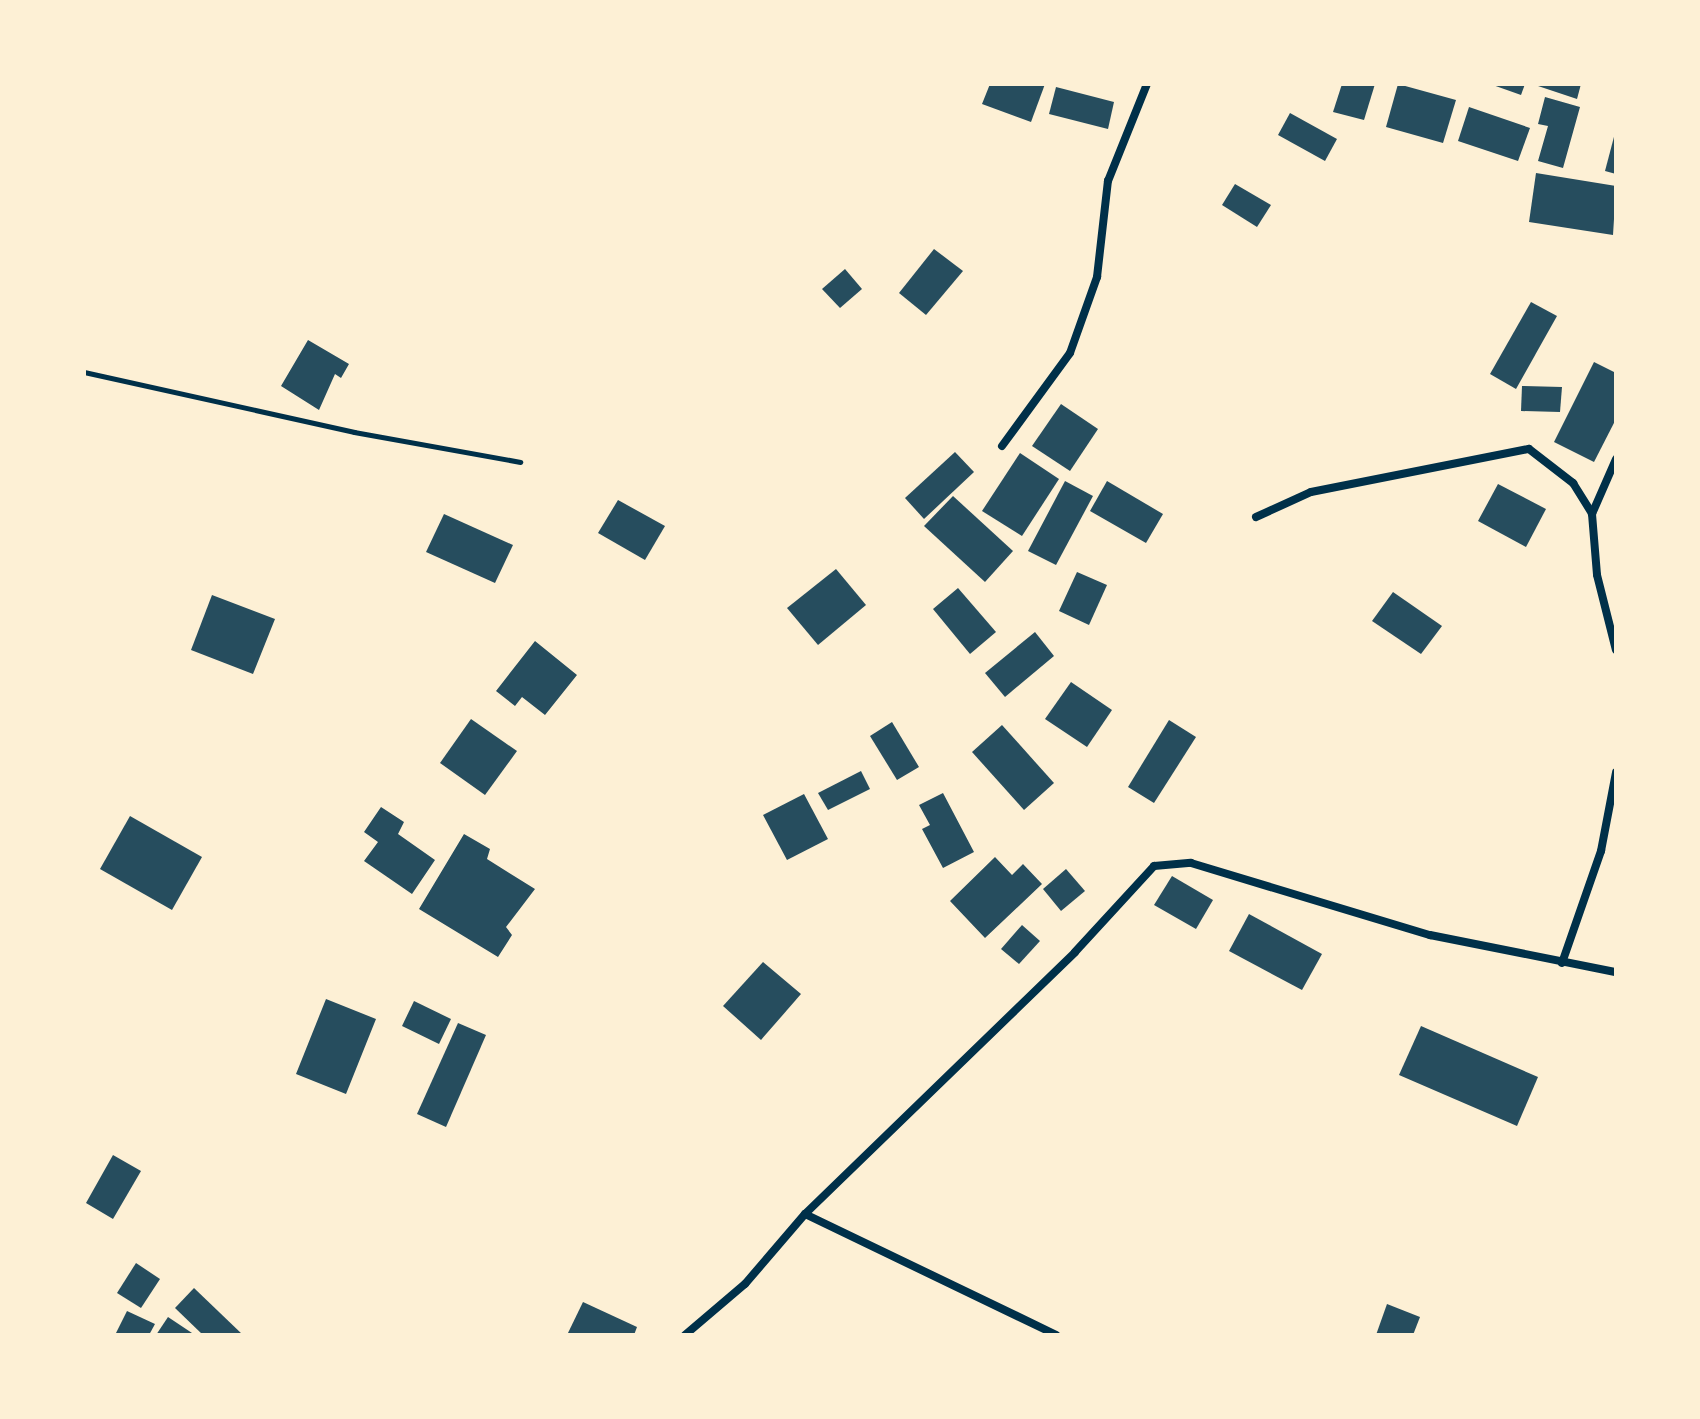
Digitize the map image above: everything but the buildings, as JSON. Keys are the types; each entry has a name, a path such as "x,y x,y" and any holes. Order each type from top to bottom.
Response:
{"street":[{"path":"1002,446 1070,353 1097,277 1108,181 1147,84"},
{"path":"1256,517 1311,492 1529,449 1573,483 1592,514 1597,575 1616,650"},
{"path":"1592,514 1616,459"},
{"path":"1562,963 1601,851 1616,772"},
{"path":"685,1335 745,1284 805,1214 1064,963 1154,866 1191,863 1430,935 1616,972"},
{"path":"805,1214 1056,1335"}],"path":[{"path":"84,372 354,432 520,462"}]}
